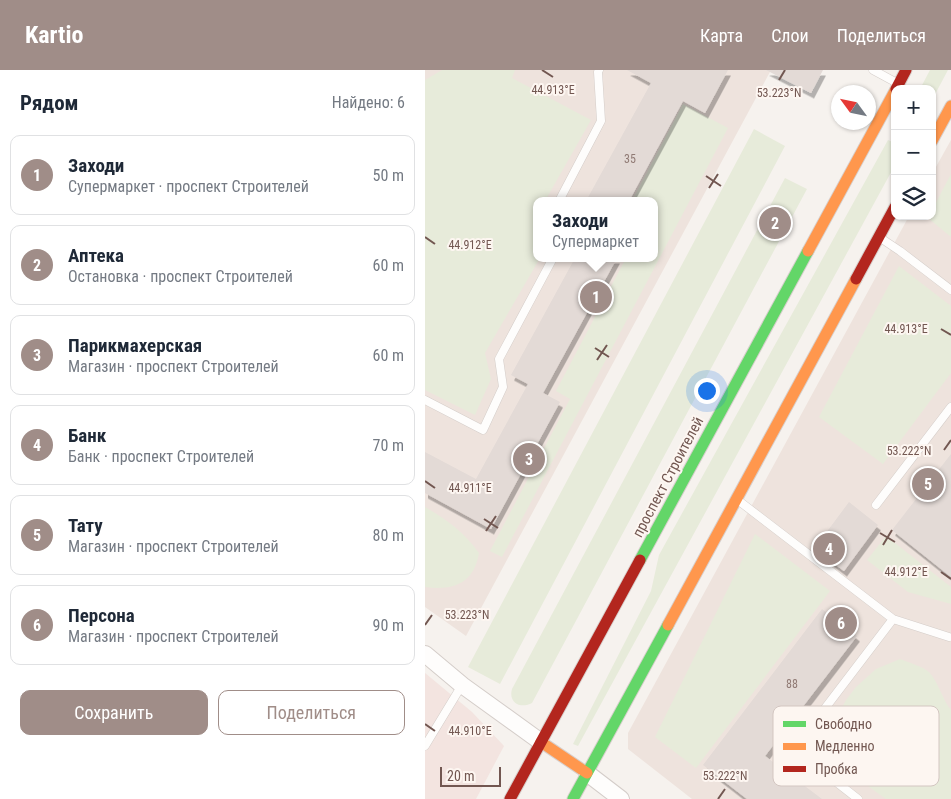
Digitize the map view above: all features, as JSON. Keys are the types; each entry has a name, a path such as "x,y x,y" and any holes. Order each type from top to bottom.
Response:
{"main road":[{"name":"проспект Строителей","path":"898,85 906,70"},
{"name":"проспект Строителей","path":"510,799 891,99"},
{"path":"936,134 951,106"},
{"path":"573,799 891,214"},
{"path":"541,742 587,773"}],"street":[{"path":"425,654 462,686 541,742"},
{"path":"587,773 620,799"}],"lane":[{"path":"561,197 601,121 599,70"},
{"path":"873,70 893,85"},
{"path":"878,237 900,251 951,290"},
{"path":"425,400 483,430 503,386 499,358 551,262"},
{"path":"877,504 951,407"},
{"path":"737,499 893,619 949,637"},
{"path":"826,706 893,619"},
{"path":"425,746 462,686"},
{"path":"842,786 859,799"}],"shaded area":[{"path":"425,70 771,70 466,636 425,607"},
{"path":"951,140 951,799 692,799 628,749 628,733 907,220 936,220 936,167"},
{"path":"425,673 472,712 504,746 476,799 425,799"}],"green space":[{"path":"442,70 515,70 512,78 591,120 547,197 533,197 533,262 538,262 485,353 491,379 475,415 425,390 425,80"},
{"path":"930,70 948,70 936,92 936,85 922,85"},
{"path":"683,104 728,128 658,261 658,197 634,197"},
{"path":"754,129 785,146 500,684 468,667"},
{"path":"888,140 891,141 891,172 578,746 573,744 651,591 659,555"},
{"path":"951,174 951,237 930,220 936,220 936,202"},
{"path":"785,178 807,189 532,703 528,705 516,704 512,698 512,689"},
{"path":"624,262 657,262 502,557 490,551 570,399 556,391"},
{"path":"899,266 951,306 951,373 883,464 819,417"},
{"path":"425,507 455,527 479,553 473,572 461,583 454,586 445,588 425,587"},
{"path":"755,534 830,591 696,768 655,737"},
{"path":"886,536 951,587 951,604 908,592 867,560"},
{"path":"900,659 927,670 935,681 951,710 951,799 886,799 868,786 939,786 939,706 843,706 856,687 876,669"}],"building":[{"path":"627,70 728,70 705,113 683,101 631,197 588,197 651,83"},
{"path":"766,70 823,70 811,93"},
{"path":"573,262 615,262 543,393 560,402 491,529 425,493 425,452 476,479 528,384 511,375"},
{"path":"951,454 951,577 892,530"},
{"path":"849,502 878,525 844,571 814,549"},
{"path":"822,609 857,636 803,706 773,706 773,746 765,756 773,762 773,786 805,786 822,799 747,799 703,765"}],"traffic: fast":[{"path":"640,560 808,251"},
{"path":"573,799 668,625"}],"traffic: slow":[{"path":"808,251 891,98"},
{"path":"936,134 951,106"},
{"path":"668,625 856,279"},
{"path":"541,742 587,773"}],"traffic: jam":[{"path":"898,85 906,70"},
{"path":"856,279 891,214"},
{"path":"510,799 640,560"}],"place":[{"name":"Аптека","path":"775,223"},
{"name":"Заходи","path":"596,297"},
{"name":"Парикмахерская","path":"529,459"},
{"name":"Тату","path":"928,484"},
{"name":"Банк","path":"829,549"},
{"name":"Персона","path":"841,623"}]}
